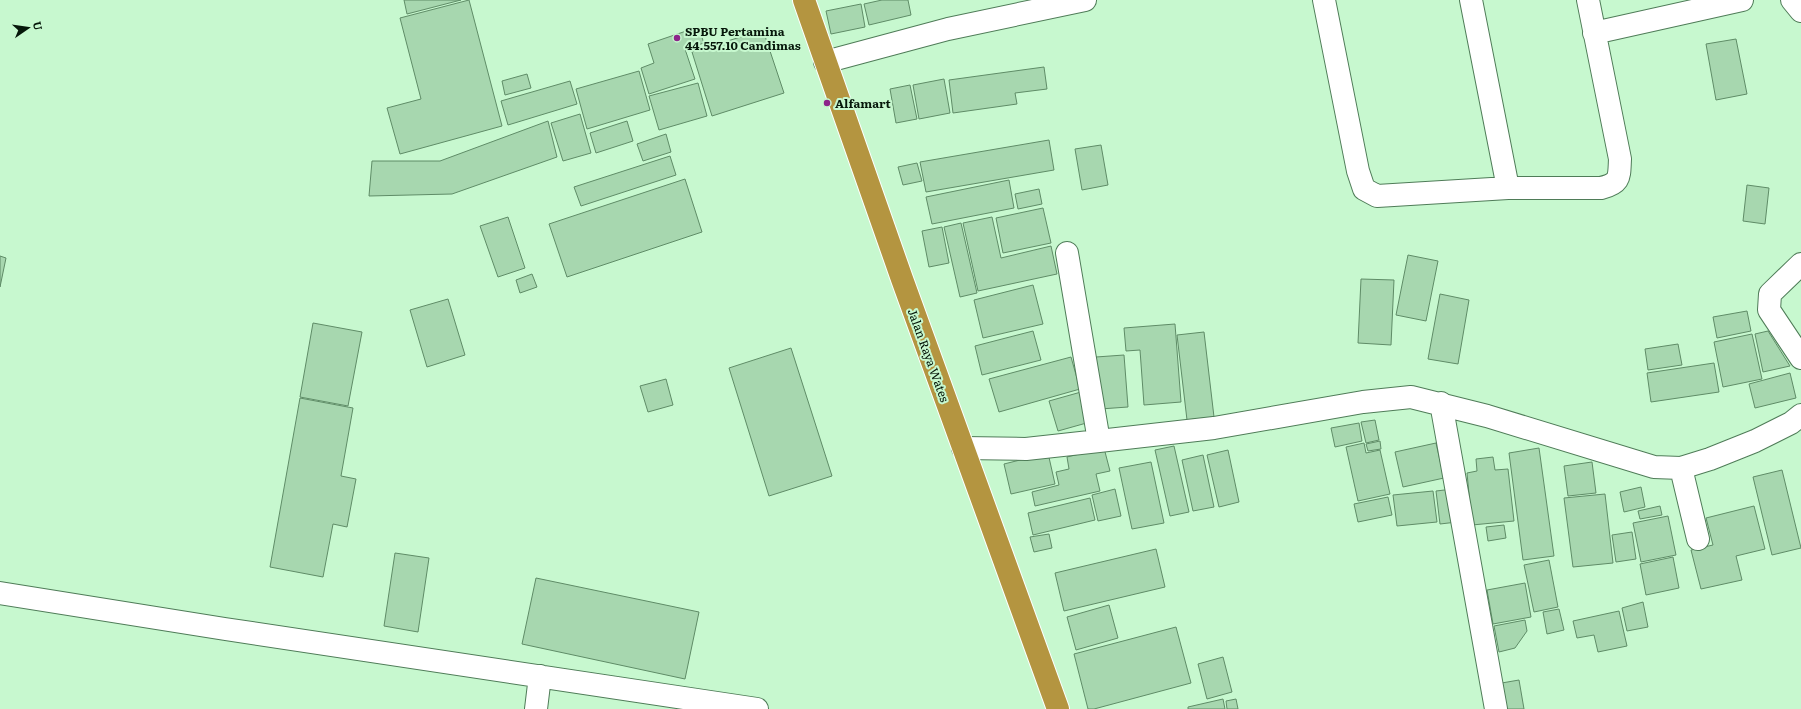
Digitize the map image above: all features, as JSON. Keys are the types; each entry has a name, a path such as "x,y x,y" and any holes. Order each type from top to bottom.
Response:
{"highway":[{"name":"Jalan Raya Wates","path":"804,0 963,448 1058,709"}],"street":[{"path":"825,62 948,29 1085,0"},
{"path":"1324,0 1358,171 1364,189 1377,196 1508,188 1602,188 1613,185 1618,180 1620,159 1588,0"},
{"path":"1472,0 1508,188"},
{"path":"1594,34 1742,0"},
{"path":"1792,0 1801,11"},
{"path":"1067,253 1099,441"},
{"path":"1801,264 1770,294 1768,302 1768,310 1801,358"},
{"path":"963,448 1026,449 1214,428 1363,402 1411,397 1441,403 1487,416 1654,467 1681,468 1755,441 1791,423 1801,415"},
{"path":"1441,403 1496,709"},
{"path":"1681,468 1698,539"},
{"path":"0,593 757,709"},
{"path":"536,709 540,676"}],"building":[{"path":"404,0 461,0 407,14"},
{"path":"469,0 502,126 400,154 387,108 421,99 400,18"},
{"path":"882,0 908,0 911,15 869,25 864,4"},
{"path":"861,4 865,27 831,34 826,11"},
{"path":"698,27 704,43 685,49 695,79 649,94 641,68 654,63 648,44"},
{"path":"763,30 784,93 712,116 692,52"},
{"path":"1736,39 1747,94 1716,100 1706,44"},
{"path":"1044,67 1047,89 1015,93 1017,104 953,113 949,80"},
{"path":"639,71 650,110 587,129 576,89"},
{"path":"527,74 531,88 505,95 502,81"},
{"path":"944,79 950,113 919,119 913,85"},
{"path":"570,81 577,104 508,125 501,101"},
{"path":"698,83 707,116 659,130 649,96"},
{"path":"910,85 917,119 896,123 890,89"},
{"path":"580,114 591,153 563,161 551,123"},
{"path":"548,121 557,157 452,194 369,196 372,161 440,161"},
{"path":"627,121 633,141 596,153 590,133"},
{"path":"666,134 671,152 643,161 637,144"},
{"path":"1049,140 1054,170 926,192 920,162"},
{"path":"1101,145 1108,185 1082,190 1075,149"},
{"path":"670,156 676,175 581,206 574,187"},
{"path":"917,163 922,181 903,185 898,167"},
{"path":"685,179 702,232 567,277 549,224"},
{"path":"1009,180 1014,208 932,224 926,197"},
{"path":"1747,185 1769,188 1765,224 1743,221"},
{"path":"1039,189 1042,204 1018,209 1015,194"},
{"path":"1043,208 1051,243 1003,253 996,218"},
{"path":"508,217 525,268 498,277 480,226"},
{"path":"992,217 1001,258 1051,246 1057,274 978,291 963,223"},
{"path":"961,223 977,293 960,297 944,227"},
{"path":"942,227 949,263 929,267 922,231"},
{"path":"1408,255 1438,261 1426,321 1396,315"},
{"path":"0,256 6,258 0,287"},
{"path":"532,274 537,287 520,293 516,280"},
{"path":"1361,279 1394,280 1391,345 1358,343"},
{"path":"1033,285 1043,324 983,338 974,300"},
{"path":"1440,294 1469,300 1458,364 1428,359"},
{"path":"448,299 465,355 427,367 410,310"},
{"path":"1747,311 1751,331 1717,338 1713,317"},
{"path":"313,323 362,332 348,406 300,397"},
{"path":"1175,324 1181,402 1144,405 1140,350 1126,351 1124,328"},
{"path":"1033,331 1041,360 982,375 975,346"},
{"path":"1768,331 1790,366 1763,372 1755,334"},
{"path":"1204,332 1214,417 1187,420 1177,335"},
{"path":"1752,334 1762,379 1723,387 1714,342"},
{"path":"1678,344 1682,365 1648,370 1645,349"},
{"path":"791,348 832,476 769,496 729,368"},
{"path":"1124,355 1128,407 1100,409 1096,357"},
{"path":"1071,357 1080,389 999,412 989,379"},
{"path":"1714,363 1719,392 1651,402 1647,373"},
{"path":"1790,373 1796,398 1755,408 1749,384"},
{"path":"666,379 673,405 648,412 640,386"},
{"path":"1081,392 1090,422 1058,431 1049,401"},
{"path":"300,398 353,408 341,476 356,479 347,527 333,524 323,577 270,567"},
{"path":"1375,420 1379,440 1366,443 1361,422"},
{"path":"1359,423 1362,441 1335,447 1331,428"},
{"path":"1380,441 1381,449 1368,451 1366,444"},
{"path":"1364,443 1366,453 1380,450 1390,494 1358,501 1346,447"},
{"path":"1436,443 1444,478 1403,487 1395,452"},
{"path":"1174,446 1189,512 1170,516 1155,450"},
{"path":"1104,448 1110,471 1096,474 1100,491 1035,506 1032,492 1059,485 1056,472 1069,469 1067,457"},
{"path":"1539,448 1554,556 1523,560 1509,453"},
{"path":"1228,450 1239,502 1219,507 1207,455"},
{"path":"1048,453 1055,484 1011,494 1004,464"},
{"path":"1203,455 1214,507 1193,511 1182,460"},
{"path":"1493,457 1495,470 1508,469 1514,521 1472,525 1467,473 1477,471 1476,459"},
{"path":"1151,462 1164,523 1132,529 1119,468"},
{"path":"1592,462 1596,493 1568,496 1564,466"},
{"path":"1782,470 1801,548 1772,555 1753,477"},
{"path":"1641,487 1645,507 1624,512 1620,492"},
{"path":"1115,489 1121,516 1098,521 1092,495"},
{"path":"1453,489 1457,522 1440,524 1436,491"},
{"path":"1433,491 1437,522 1397,526 1393,495"},
{"path":"1605,494 1613,563 1573,567 1564,498"},
{"path":"1388,497 1392,515 1358,522 1354,504"},
{"path":"1090,498 1095,520 1033,535 1028,513"},
{"path":"1660,506 1662,515 1640,519 1638,511"},
{"path":"1754,506 1765,549 1736,556 1742,580 1701,589 1691,550 1713,545 1706,518"},
{"path":"1668,516 1676,555 1641,562 1633,523"},
{"path":"1504,525 1506,538 1488,541 1486,527"},
{"path":"1632,532 1636,559 1616,562 1612,535"},
{"path":"1049,534 1052,548 1034,552 1030,537"},
{"path":"1156,549 1165,587 1064,611 1055,573"},
{"path":"395,553 429,558 418,632 384,626"},
{"path":"1673,557 1679,588 1646,595 1640,564"},
{"path":"1549,560 1558,607 1534,612 1524,565"},
{"path":"536,578 699,612 685,679 522,644"},
{"path":"1525,583 1531,617 1493,624 1487,590"},
{"path":"1643,602 1648,627 1627,631 1622,608"},
{"path":"1109,605 1118,638 1076,650 1067,617"},
{"path":"1559,609 1564,630 1547,634 1543,612"},
{"path":"1619,611 1627,646 1598,652 1594,635 1577,638 1573,621"},
{"path":"1525,620 1527,631 1515,648 1499,652 1494,626"},
{"path":"1176,627 1191,683 1094,709 1088,709 1074,654"},
{"path":"1223,657 1232,692 1207,699 1198,664"},
{"path":"1519,680 1524,709 1501,709 1496,684"},
{"path":"1223,699 1225,709 1188,709 1188,707"},
{"path":"1236,699 1238,709 1227,709 1226,701"}],"place":[{"name":"SPBU Pertamina 44.557.10 Candimas","path":"677,38"},
{"name":"Alfamart","path":"827,103"}]}
